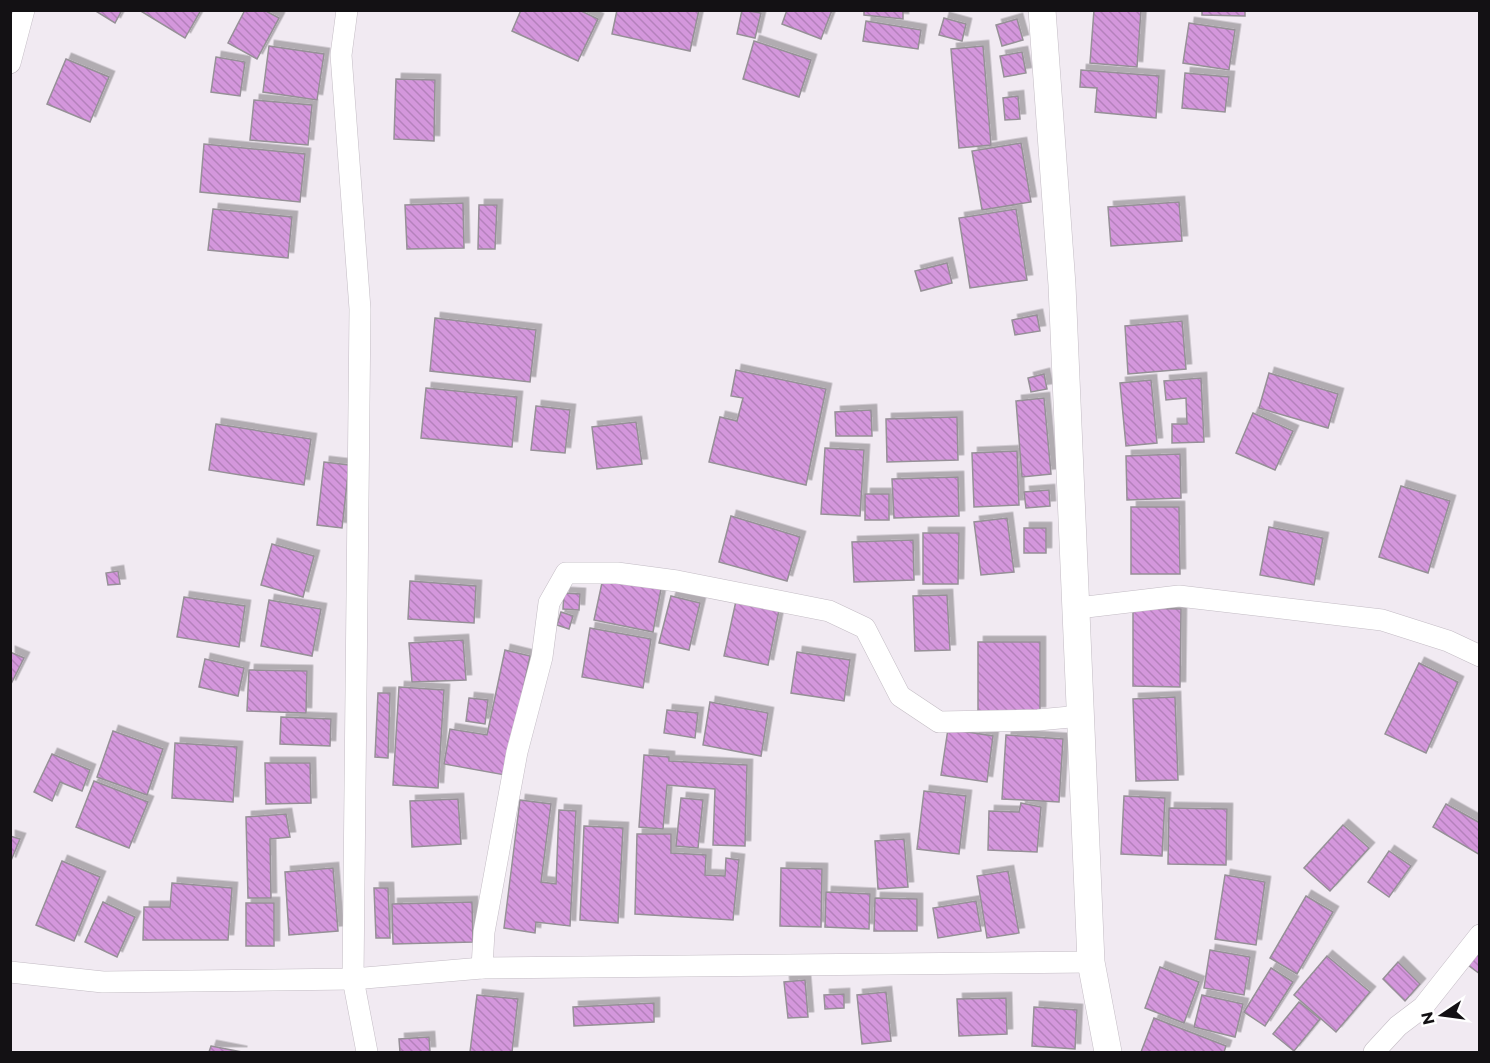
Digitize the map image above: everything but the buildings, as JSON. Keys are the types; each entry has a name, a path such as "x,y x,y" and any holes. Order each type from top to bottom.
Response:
{"street":[{"path":"10,63 24,10"},
{"path":"347,10 341,55 360,309 353,979 368,1053"},
{"path":"1042,10 1062,285 1062,333 1078,608 1091,962 1108,1053"},
{"path":"482,968 484,932 517,752 542,657 549,603 566,573 617,573 677,581 829,610 865,628 900,696 939,722 1038,720 1081,716"},
{"path":"1078,608 1179,596 1382,620 1448,641 1479,656"},
{"path":"1374,1053 1398,1026 1423,1007 1455,969 1479,935"},
{"path":"10,972 103,982 353,979 482,968 1091,962"}]}
